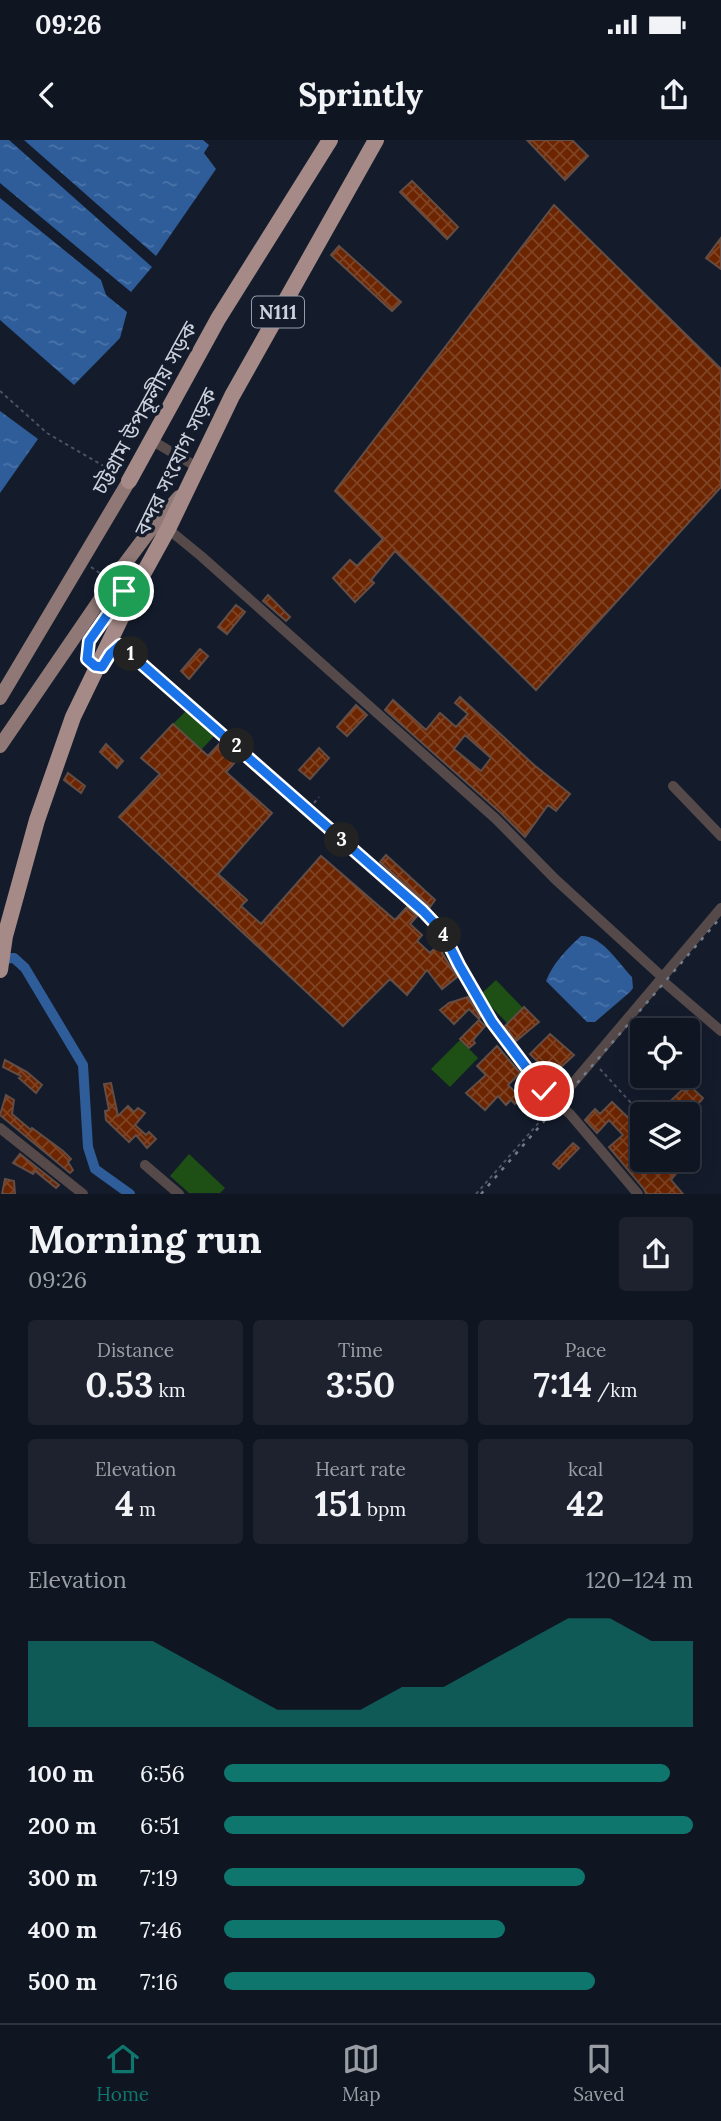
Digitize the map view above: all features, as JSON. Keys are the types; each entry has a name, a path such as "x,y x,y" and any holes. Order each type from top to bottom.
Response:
{"highway":[{"name":"চট্টগ্রাম উপকূলীয় সড়ক","path":"129,481 218,319 330,140"},
{"name":"বন্দর সংযোগ সড়ক","path":"0,970 5,936 37,820 73,717 122,618 162,526 187,488 232,396 376,140"}],"main road":[{"name":"চট্টগ্রাম উপকূলীয় সড়ক","path":"0,698 129,481"},
{"path":"0,746 113,581 162,526"}],"street":[{"path":"151,440 197,467"},
{"path":"162,526 201,556 496,819 555,879 721,1031"},
{"path":"141,552 89,641 87,659 95,666 102,667 120,645 415,904 442,931 492,1022 544,1091 570,1114 638,1194"},
{"path":"673,786 721,836"},
{"path":"557,1102 721,908"},
{"path":"0,1128 83,1194"},
{"path":"145,1165 179,1194"}],"path":[{"path":"0,391 47,433 129,481"},
{"path":"82,561 113,581"},
{"path":"592,1060 630,1102"},
{"path":"476,1194 557,1102"}],"green space":[{"path":"187,710 216,734 201,750 173,724"},
{"path":"496,980 523,1008 508,1024 480,995"},
{"path":"460,1040 478,1058 450,1087 431,1069"},
{"path":"189,1154 225,1188 220,1193 189,1193 170,1176"}],"water":[{"path":"0,140 9,140 152,267 131,292 0,183"},
{"path":"24,140 203,140 209,145 204,153 216,169 156,256"},
{"path":"0,198 101,280 106,295 127,312 120,338 74,385 0,320"},
{"path":"0,411 38,439 0,493"},
{"path":"581,936 589,937 603,945 632,977 633,988 630,992 595,1022 587,1022 546,981 556,962"}],"building":[{"path":"527,140 572,140 588,156 565,180"},
{"path":"412,181 458,227 447,239 400,192"},
{"path":"554,205 721,369 721,487 536,690 395,551 371,580 374,583 355,602 333,578 350,560 357,566 383,539 335,491"},
{"path":"721,238 721,269 706,258"},
{"path":"339,246 401,302 392,311 331,255"},
{"path":"268,595 290,617 286,621 263,601"},
{"path":"236,605 245,612 227,634 218,627"},
{"path":"200,649 208,656 189,679 181,671"},
{"path":"460,697 570,794 556,811 548,805 525,837 385,710 393,700 426,730 440,713 456,727 468,714 455,703","holes":["465,735 491,758 481,771 454,749"]},
{"path":"356,705 367,715 347,736 337,727"},
{"path":"173,724 208,756 220,743 238,759 226,772 272,813 218,874 247,900 241,906 261,924 321,856 395,920 407,907 417,916 410,924 422,935 417,941 430,953 438,945 457,977 442,989 427,970 407,995 390,979 343,1026 119,817 160,774 141,758"},
{"path":"106,744 123,761 117,768 100,752"},
{"path":"319,748 329,758 310,779 299,770"},
{"path":"68,773 85,786 81,793 64,780"},
{"path":"386,855 435,900 430,907 380,862"},
{"path":"468,997 479,1019 469,1009 454,1024 440,1010 449,1003"},
{"path":"524,1007 539,1022 516,1041 505,1026"},
{"path":"479,1020 485,1026 469,1048 460,1039"},
{"path":"550,1034 574,1055 546,1081 542,1075 547,1071 530,1054"},
{"path":"497,1046 520,1073 508,1085 521,1098 515,1104 511,1100 506,1105 498,1096 485,1110 466,1093 486,1075 477,1066"},
{"path":"5,1060 27,1072 42,1085 36,1093 19,1078 21,1076 3,1067"},
{"path":"111,1083 118,1116 128,1106 134,1112 138,1108 145,1113 135,1125 146,1135 149,1132 156,1139 147,1148 136,1135 129,1142 106,1120 105,1111 109,1110 104,1084"},
{"path":"692,1088 703,1098 700,1102 670,1102 683,1089 685,1092"},
{"path":"6,1095 14,1100 12,1114 71,1159 68,1162 73,1170 70,1173 0,1115"},
{"path":"612,1102 630,1119 630,1172 677,1172 671,1180 683,1194 646,1194 609,1147 623,1135 609,1120 597,1133 585,1120 595,1109 600,1114"},
{"path":"573,1143 579,1148 559,1169 553,1164"},
{"path":"20,1154 59,1185 56,1188 35,1171 33,1174 13,1163"},
{"path":"5,1179 14,1181 15,1194 2,1194"}],"waterway":[{"path":"0,959 14,958 25,968 83,1065 88,1147 95,1169 130,1194"}],"railway":[{"path":"481,1194 721,917"}],"route":[{"path":"124,591 89,641 87,659 95,666 102,667 120,645 423,911 442,931 492,1022 544,1091"}]}
